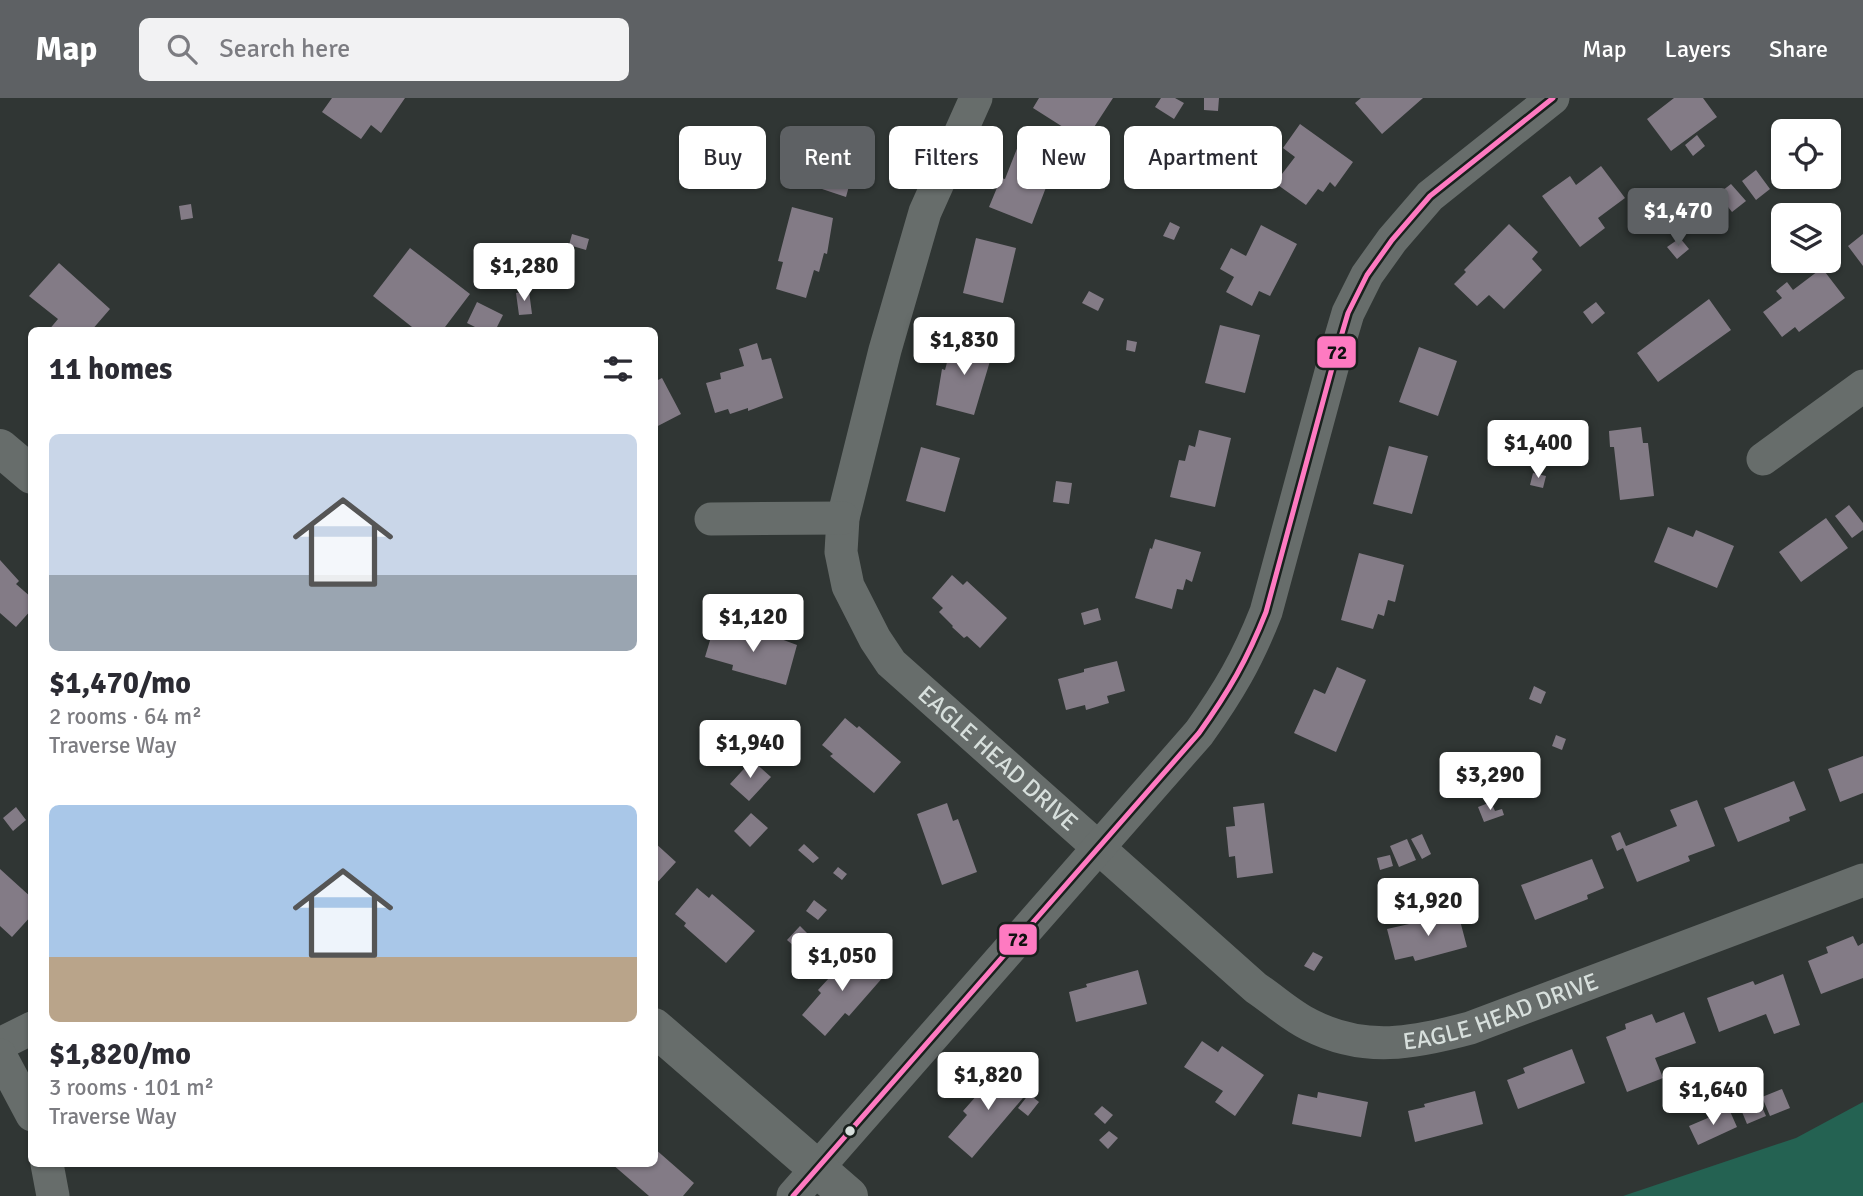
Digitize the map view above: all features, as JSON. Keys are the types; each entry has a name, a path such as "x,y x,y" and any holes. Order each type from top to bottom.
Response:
{"street":[{"name":"EAGLE HEAD DRIVE","path":"976,98 925,212 885,350 843,518 841,552 848,586 875,639 891,663 1256,988 1309,1025 1343,1038 1372,1042 1419,1041 1470,1028 1863,880"},
{"path":"806,1182 1199,733 1233,685 1252,649 1266,612 1348,313 1367,275 1392,240 1430,196 1553,98"},
{"path":"1763,459 1863,386"},
{"path":"0,448 28,472"},
{"path":"711,519 843,518"},
{"path":"0,1044 28,1030"},
{"path":"658,1031 806,1182 849,1196"},
{"path":"0,1055 28,1108"},
{"path":"47,1167 52,1196"}],"green space":[{"path":"1863,1102 1863,1196 1623,1196 1796,1138"}],"building":[{"path":"332,98 405,98 381,133 371,125 361,139 322,112"},
{"path":"1039,98 1113,98 1095,126 1061,126 1033,108"},
{"path":"1161,98 1175,98 1184,103 1174,119 1155,107"},
{"path":"1204,98 1219,98 1218,111 1204,110"},
{"path":"1361,98 1423,98 1382,134 1355,103"},
{"path":"1674,98 1703,98 1717,117 1671,151 1647,119"},
{"path":"1300,124 1353,162 1335,187 1330,182 1323,192 1318,189 1306,205 1282,188 1282,174 1295,157 1283,148"},
{"path":"1697,135 1705,146 1693,156 1685,145"},
{"path":"1017,149 1017,189 1045,189 1032,224 989,207 996,189 1003,189"},
{"path":"1601,166 1625,198 1598,218 1605,228 1580,247 1542,196 1570,176 1576,185"},
{"path":"1756,170 1770,189 1756,200 1742,181"},
{"path":"1731,184 1746,201 1732,212 1718,194"},
{"path":"822,189 848,189 846,197"},
{"path":"191,204 193,218 181,220 179,206"},
{"path":"792,207 833,218 827,254 824,253 819,272 814,270 806,298 776,289 783,262 778,261"},
{"path":"1170,222 1180,227 1174,240 1163,236"},
{"path":"1509,224 1538,252 1532,259 1542,270 1504,309 1489,295 1477,306 1454,284"},
{"path":"1261,225 1297,244 1270,296 1259,291 1252,306 1226,292 1234,277 1220,269 1231,248 1246,256"},
{"path":"572,234 589,239 586,250 569,245"},
{"path":"1863,234 1863,266 1848,246"},
{"path":"976,238 1016,248 1003,303 963,293"},
{"path":"1680,238 1689,249 1677,259 1667,247"},
{"path":"410,248 470,294 445,327 412,327 373,296"},
{"path":"59,263 110,309 94,327 51,327 58,319 29,296"},
{"path":"1815,273 1826,273 1845,298 1799,332 1795,327 1782,337 1763,312 1782,298 1776,291 1787,282 1793,290"},
{"path":"529,291 532,314 519,315 516,293"},
{"path":"1089,291 1104,299 1098,311 1082,303"},
{"path":"1709,299 1731,330 1658,382 1637,353"},
{"path":"477,302 503,315 497,327 475,327 467,323"},
{"path":"1596,302 1605,313 1592,324 1583,312"},
{"path":"1220,325 1260,335 1245,393 1205,383"},
{"path":"959,338 989,347 986,360 990,361 974,415 936,405 942,369 945,370 950,351 956,352"},
{"path":"1127,340 1137,342 1135,352 1126,350"},
{"path":"757,343 762,360 771,358 783,398 748,411 748,408 730,414 728,409 715,413 706,383 721,379 720,373 744,366 739,349"},
{"path":"1419,347 1457,361 1438,416 1399,402"},
{"path":"662,378 681,414 658,426 658,380"},
{"path":"1641,427 1643,443 1648,443 1654,496 1620,500 1614,447 1610,447 1609,431"},
{"path":"1199,430 1231,438 1215,507 1170,497 1179,460 1185,461 1189,445 1195,447"},
{"path":"1389,446 1428,456 1412,514 1373,504"},
{"path":"921,447 960,458 945,512 906,501"},
{"path":"1533,473 1546,476 1543,488 1530,485"},
{"path":"1056,481 1072,483 1069,504 1053,502"},
{"path":"1849,505 1863,523 1863,530 1852,538 1835,516"},
{"path":"1826,518 1848,548 1801,582 1779,552"},
{"path":"1668,527 1693,537 1696,530 1734,546 1717,588 1654,562"},
{"path":"1155,539 1201,552 1192,582 1186,579 1183,590 1177,589 1172,609 1135,598"},
{"path":"1359,553 1404,565 1395,602 1388,600 1384,616 1378,614 1373,629 1341,620"},
{"path":"0,560 19,581 16,584 28,594 28,614 16,627 0,613"},
{"path":"952,575 963,585 967,581 1007,618 980,648 952,627 939,612 943,608 932,598"},
{"path":"1098,608 1101,620 1084,625 1081,613"},
{"path":"714,627 742,634 743,630 761,635 762,632 797,645 786,685 732,670 733,665 705,657"},
{"path":"1117,661 1125,691 1107,696 1109,703 1086,710 1085,705 1066,710 1058,679"},
{"path":"1337,667 1366,680 1336,752 1294,733 1314,689 1325,694"},
{"path":"1534,686 1546,692 1541,704 1529,699"},
{"path":"845,718 857,728 859,726 901,762 874,793 830,756 833,754 822,745"},
{"path":"1556,735 1566,739 1562,750 1552,746"},
{"path":"1863,756 1863,793 1840,802 1828,769"},
{"path":"752,760 771,777 749,801 730,784"},
{"path":"1794,781 1806,810 1789,817 1790,821 1738,842 1724,808"},
{"path":"1697,800 1715,846 1688,856 1690,861 1637,882 1623,848 1617,851 1611,836 1620,832 1626,846 1677,826 1670,810"},
{"path":"1491,802 1495,811 1502,809 1504,815 1484,822 1478,807"},
{"path":"947,803 953,821 958,819 977,872 942,885 917,814"},
{"path":"1264,803 1273,873 1237,878 1235,856 1229,857 1226,827 1235,826 1233,807"},
{"path":"16,807 26,820 13,831 3,818"},
{"path":"751,813 768,828 750,847 734,831"},
{"path":"1422,834 1431,854 1422,859 1411,839"},
{"path":"1407,839 1416,860 1399,867 1390,846"},
{"path":"804,844 819,858 813,863 798,850"},
{"path":"658,846 676,862 658,882"},
{"path":"1390,855 1393,866 1380,870 1377,858"},
{"path":"1592,859 1604,888 1587,895 1588,899 1535,920 1521,885"},
{"path":"838,867 847,874 842,880 833,873"},
{"path":"0,869 28,894 28,919 12,937 0,926"},
{"path":"697,888 709,898 712,894 755,931 726,963 684,926 686,923 675,914"},
{"path":"814,900 827,910 818,920 806,911"},
{"path":"1458,913 1467,947 1415,961 1413,956 1395,960 1387,929"},
{"path":"800,926 808,934 796,948 787,940"},
{"path":"1853,936 1858,946 1863,943 1863,978 1821,994 1808,961 1828,953 1826,947"},
{"path":"1313,952 1323,957 1314,971 1304,966"},
{"path":"859,954 884,976 849,1016 845,1013 825,1036 802,1015 821,993 818,990 830,977 825,973 836,961 845,969"},
{"path":"1138,970 1147,1004 1076,1022 1069,992 1087,987 1086,984"},
{"path":"1783,974 1800,1025 1774,1034 1766,1014 1719,1032 1707,998 1753,981 1755,985"},
{"path":"1684,1012 1696,1043 1655,1058 1663,1078 1627,1092 1606,1037 1626,1029 1625,1024 1652,1014 1656,1023"},
{"path":"1202,1041 1218,1052 1222,1046 1264,1075 1235,1116 1215,1102 1223,1091 1184,1067"},
{"path":"1572,1049 1585,1083 1518,1109 1507,1080 1525,1073 1523,1068"},
{"path":"1001,1068 1028,1092 972,1158 948,1137 967,1115 963,1111"},
{"path":"1782,1089 1790,1108 1770,1116 1762,1097"},
{"path":"1475,1091 1483,1124 1415,1142 1408,1111 1425,1107 1424,1104"},
{"path":"1318,1092 1368,1102 1361,1137 1292,1124 1298,1094 1317,1098"},
{"path":"1029,1094 1039,1102 1028,1116 1018,1108"},
{"path":"1759,1100 1766,1116 1747,1124 1740,1107"},
{"path":"1102,1106 1113,1115 1105,1124 1094,1114"},
{"path":"1729,1109 1737,1127 1698,1145 1689,1126"},
{"path":"1109,1131 1118,1138 1108,1149 1099,1140"},
{"path":"658,1152 694,1183 683,1196 649,1196 615,1167 658,1167"}],"transit line":[{"name":"72","path":"793,1196 1210,718 1252,645 1266,612 1348,313 1367,275 1392,240 1430,196 1553,98"}]}
